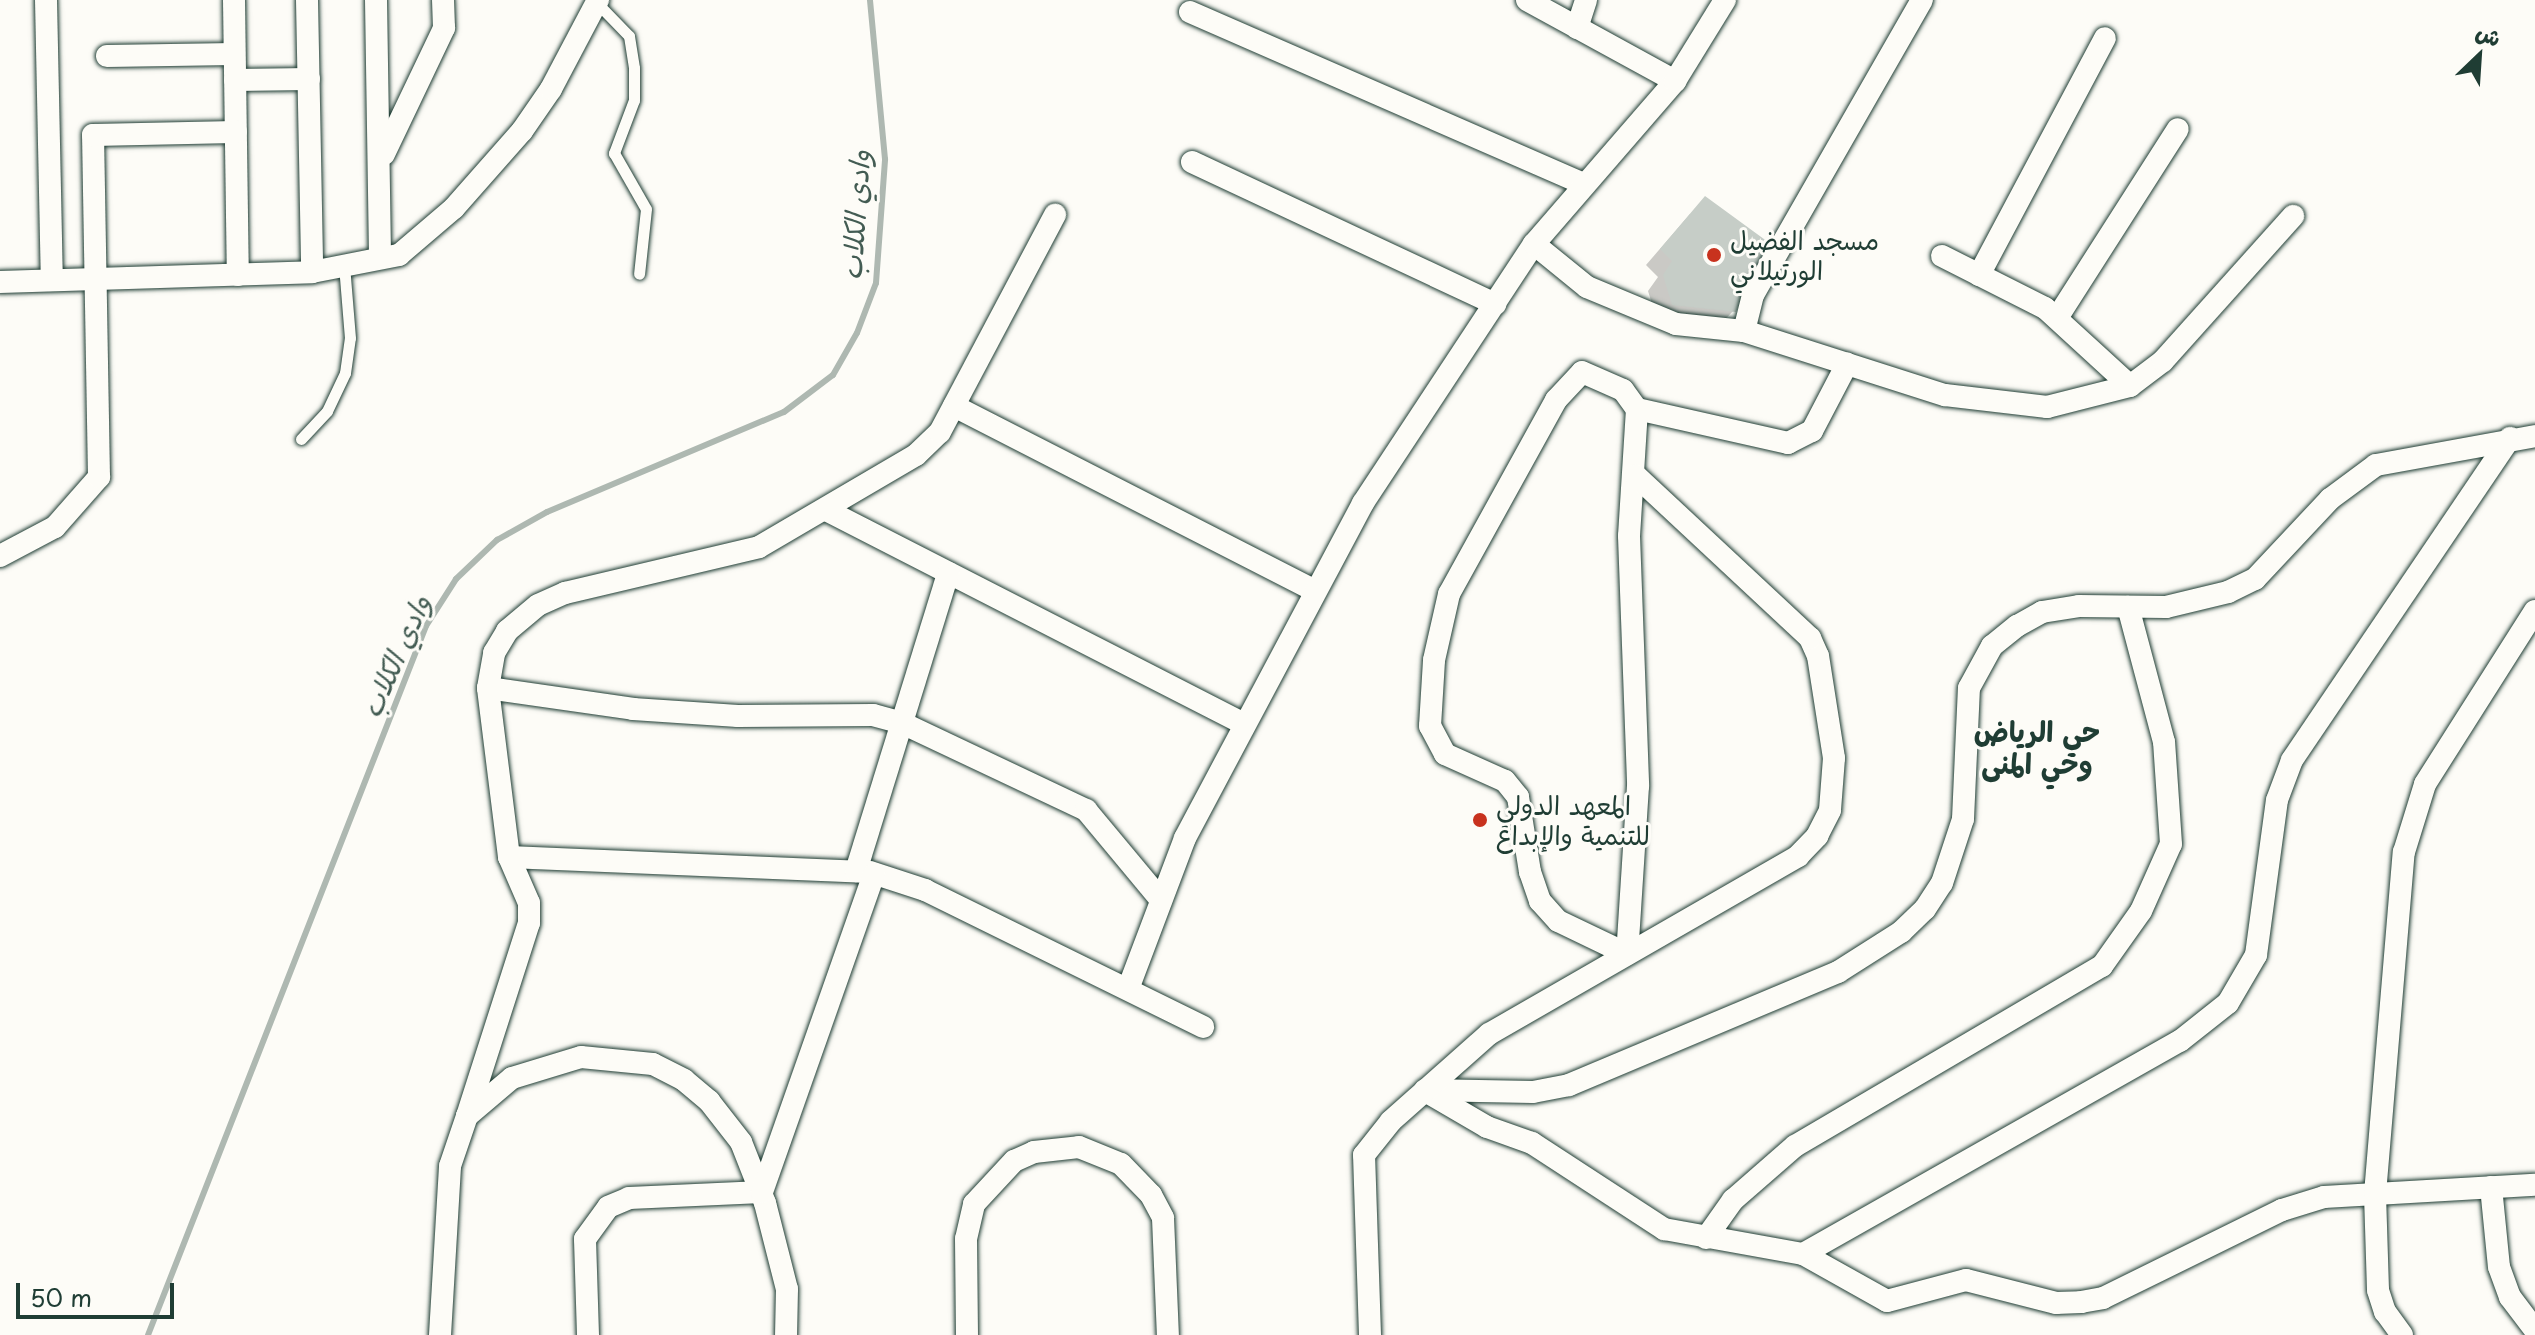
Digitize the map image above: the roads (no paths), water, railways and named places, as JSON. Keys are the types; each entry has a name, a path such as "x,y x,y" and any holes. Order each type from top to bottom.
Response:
{"street":[{"path":"46,0 52,280"},
{"path":"234,0 238,275"},
{"path":"307,0 312,272"},
{"path":"376,0 381,159 380,258"},
{"path":"381,159 444,28 443,0"},
{"path":"1527,0 1675,81"},
{"path":"1577,28 1586,0"},
{"path":"1128,989 1185,838 1363,503 1534,244 1675,81 1725,0"},
{"path":"1744,331 1753,295 1922,0"},
{"path":"0,282 312,272 380,258 417,244 490,170 551,89 597,2"},
{"path":"1190,12 1583,184"},
{"path":"1979,275 2105,38"},
{"path":"107,56 234,54"},
{"path":"235,80 309,79"},
{"path":"2057,318 2178,129"},
{"path":"0,556 55,527 99,477 93,135 236,132"},
{"path":"1192,162 1495,304"},
{"path":"440,1335 450,1166 529,923 529,903 509,857 488,688 494,653 507,631 538,605 759,547 828,511 916,455 940,432 1055,215"},
{"path":"1534,244 1587,287 1676,324 1744,331 1945,395 2047,407 2130,386 2163,361 2293,216"},
{"path":"1942,256 2057,318 2130,386"},
{"path":"1637,409 1788,443 1812,431 1847,364"},
{"path":"1582,372 1623,390 1637,409 1629,568 1638,786 1627,954 1558,921 1540,901 1518,797 1505,781 1445,754 1430,726 1434,660 1449,594 1556,400 1582,372"},
{"path":"954,406 1315,591"},
{"path":"1425,1090 1533,1092 1580,1082 1838,972 1901,932 1925,909 1955,853 1963,819 1969,688 1992,646 2042,612 2079,606 2128,607 2195,602 2255,579 2330,499 2376,465 2510,438 2535,436"},
{"path":"1803,1254 2180,1041 2228,1003 2256,955 2277,800 2292,760 2510,438"},
{"path":"1370,1335 1364,1155 1391,1121 1489,1034 1798,856 1817,836 1830,810 1834,758 1818,656 1810,638 1636,476"},
{"path":"828,511 1245,724"},
{"path":"762,1192 865,872 902,723 948,573"},
{"path":"1706,1238 1733,1200 1795,1146 2102,966 2141,911 2171,844 2164,742 2128,607"},
{"path":"2402,1335 2385,1312 2378,1290 2375,1194 2404,852 2414,814 2446,748 2535,611"},
{"path":"488,688 633,709 738,716 873,715 902,723 1086,810 1161,900"},
{"path":"509,857 865,872 925,890 1203,1027"},
{"path":"467,1116 512,1078 547,1064 581,1057 653,1064 709,1101 741,1142 762,1192 787,1289 786,1335"},
{"path":"1425,1090 1487,1127 1532,1143 1664,1229 1803,1254 1887,1301 1966,1280 2056,1303 2081,1302 2103,1298 2282,1210 2324,1197 2535,1185"},
{"path":"967,1335 966,1239 974,1204 1014,1161 1034,1152 1079,1147 1121,1164 1151,1195 1163,1218 1168,1335"},
{"path":"2491,1187 2499,1267 2510,1297 2535,1330"},
{"path":"588,1335 585,1239 592,1222 608,1207 629,1198 762,1192"}],"lane":[{"path":"597,2 629,36 634,68 634,100 614,153 646,209 639,274"},
{"path":"301,439 327,411 345,373 350,338 344,265"}],"waterway":[{"name":"وادي الكلاب","path":"148,1335 426,626 456,579 497,540 547,512 784,412 833,375 857,333 876,283 885,159 870,0"}],"place":[{"name":"مسجد الفضيل الورتيلاني","path":"1714,255"},
{"name":"المعهد الدولي للتنمية والإبداع","path":"1480,820"}],"district":[{"name":"حي الرياض وحي المنى","path":"2037,747"}]}
